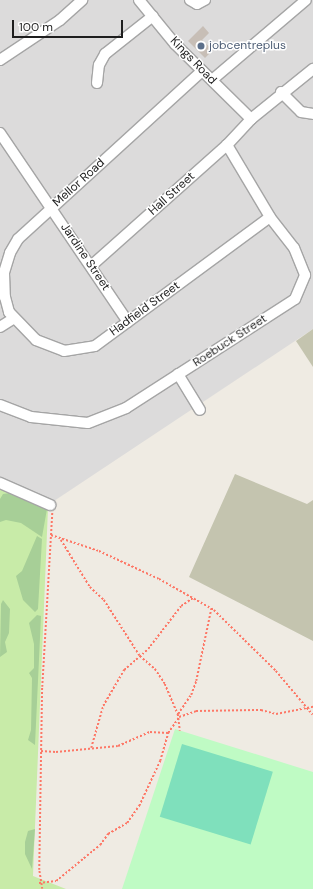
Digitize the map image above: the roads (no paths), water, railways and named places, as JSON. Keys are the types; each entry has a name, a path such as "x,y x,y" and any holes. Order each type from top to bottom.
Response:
{"street":[{"path":"0,60 60,20 82,0"},
{"name":"Kings Road","path":"139,0 202,71 251,119"},
{"path":"190,0 197,4 205,0"},
{"path":"212,80 306,0"},
{"path":"97,83 99,65 105,54 153,16"},
{"name":"Hall Street","path":"91,266 227,145 251,119 281,92 313,69"},
{"name":"Mellor Road","path":"13,319 5,296 6,263 18,239 202,71"},
{"path":"281,92 301,112 313,114"},
{"name":"Jardine Street","path":"0,132 4,146 51,208 128,322"},
{"name":"Roebuck Street","path":"0,405 31,417 88,423 126,408 295,299 305,275 294,248 270,217 227,145"},
{"name":"Hadfield Street","path":"13,319 36,340 64,352 95,346 270,217"},
{"path":"0,327 13,319"},
{"path":"178,374 200,410"},
{"path":"0,483 50,505"}],"place":[{"name":"jobcentreplus","path":"201,46"}]}
